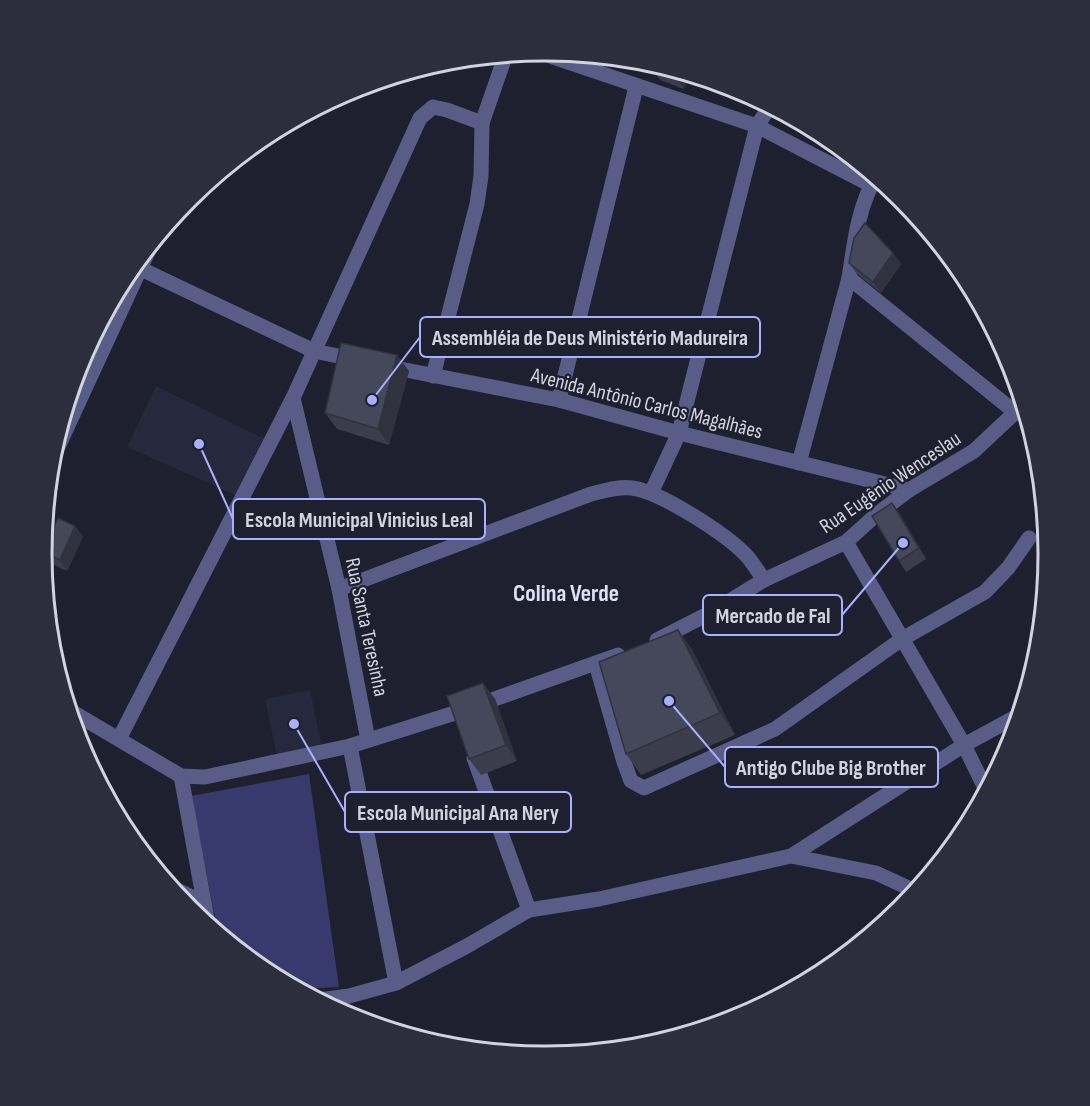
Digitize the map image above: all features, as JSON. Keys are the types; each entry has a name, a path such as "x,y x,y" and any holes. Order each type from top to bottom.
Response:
{"street":[{"path":"565,62 757,126 860,174"},
{"path":"433,376 477,204 481,176 482,123 503,63"},
{"path":"559,400 636,87"},
{"path":"118,739 293,398 420,118 433,107 482,123"},
{"path":"651,493 679,434 757,126 766,112"},
{"path":"799,463 849,278 854,243 873,185"},
{"name":"Avenida Antônio Carlos Magalhães","path":"142,270 314,351 559,400 679,434 909,490"},
{"path":"72,418 137,278"},
{"path":"849,278 1014,405"},
{"name":"Rua Santa Teresinha","path":"293,398 339,589 368,740"},
{"name":"Rua Eugênio Wenceslau","path":"181,776 205,777 350,746 460,717 640,647 712,612 764,580 846,542 909,490 974,452 1016,412"},
{"path":"339,589 591,494 617,488 631,488 651,493 729,539 747,555 764,580"},
{"path":"596,664 631,781 644,788 775,729 902,639 985,592 1008,568 1029,537"},
{"path":"846,542 964,745 982,781"},
{"path":"81,717 181,776 205,909"},
{"path":"334,998 396,983 529,910 599,899 790,856 964,745 1007,721"},
{"path":"469,744 529,910"},
{"path":"350,746 396,983"},
{"path":"790,856 876,873 906,887"},
{"path":"195,898 204,903"}],"shaded area":[{"path":"156,386 271,442 242,498 127,447"},
{"path":"310,690 322,748 277,757 265,699"},
{"path":"309,774 339,987 314,988 299,980 245,944 215,919 191,796"}],"building":[{"path":"865,223 893,253 873,282 849,263 854,238"},
{"path":"341,343 397,355 378,429 325,413"},
{"path":"892,503 919,548 899,561 872,516"},
{"path":"58,518 75,526 60,560 52,556 54,528"},
{"path":"678,630 720,713 626,754 599,662"},
{"path":"483,683 506,745 469,759 447,696"}],"place":[{"name":"Assembléia de Deus Ministério Madureira","path":"372,400"},
{"name":"Escola Municipal Vinicius Leal","path":"199,444"},
{"name":"Mercado de Fal","path":"903,543"},
{"name":"Antigo Clube Big Brother","path":"669,701"},
{"name":"Escola Municipal Ana Nery","path":"294,724"}],"district":[{"name":"Colina Verde","path":"566,593"}]}
